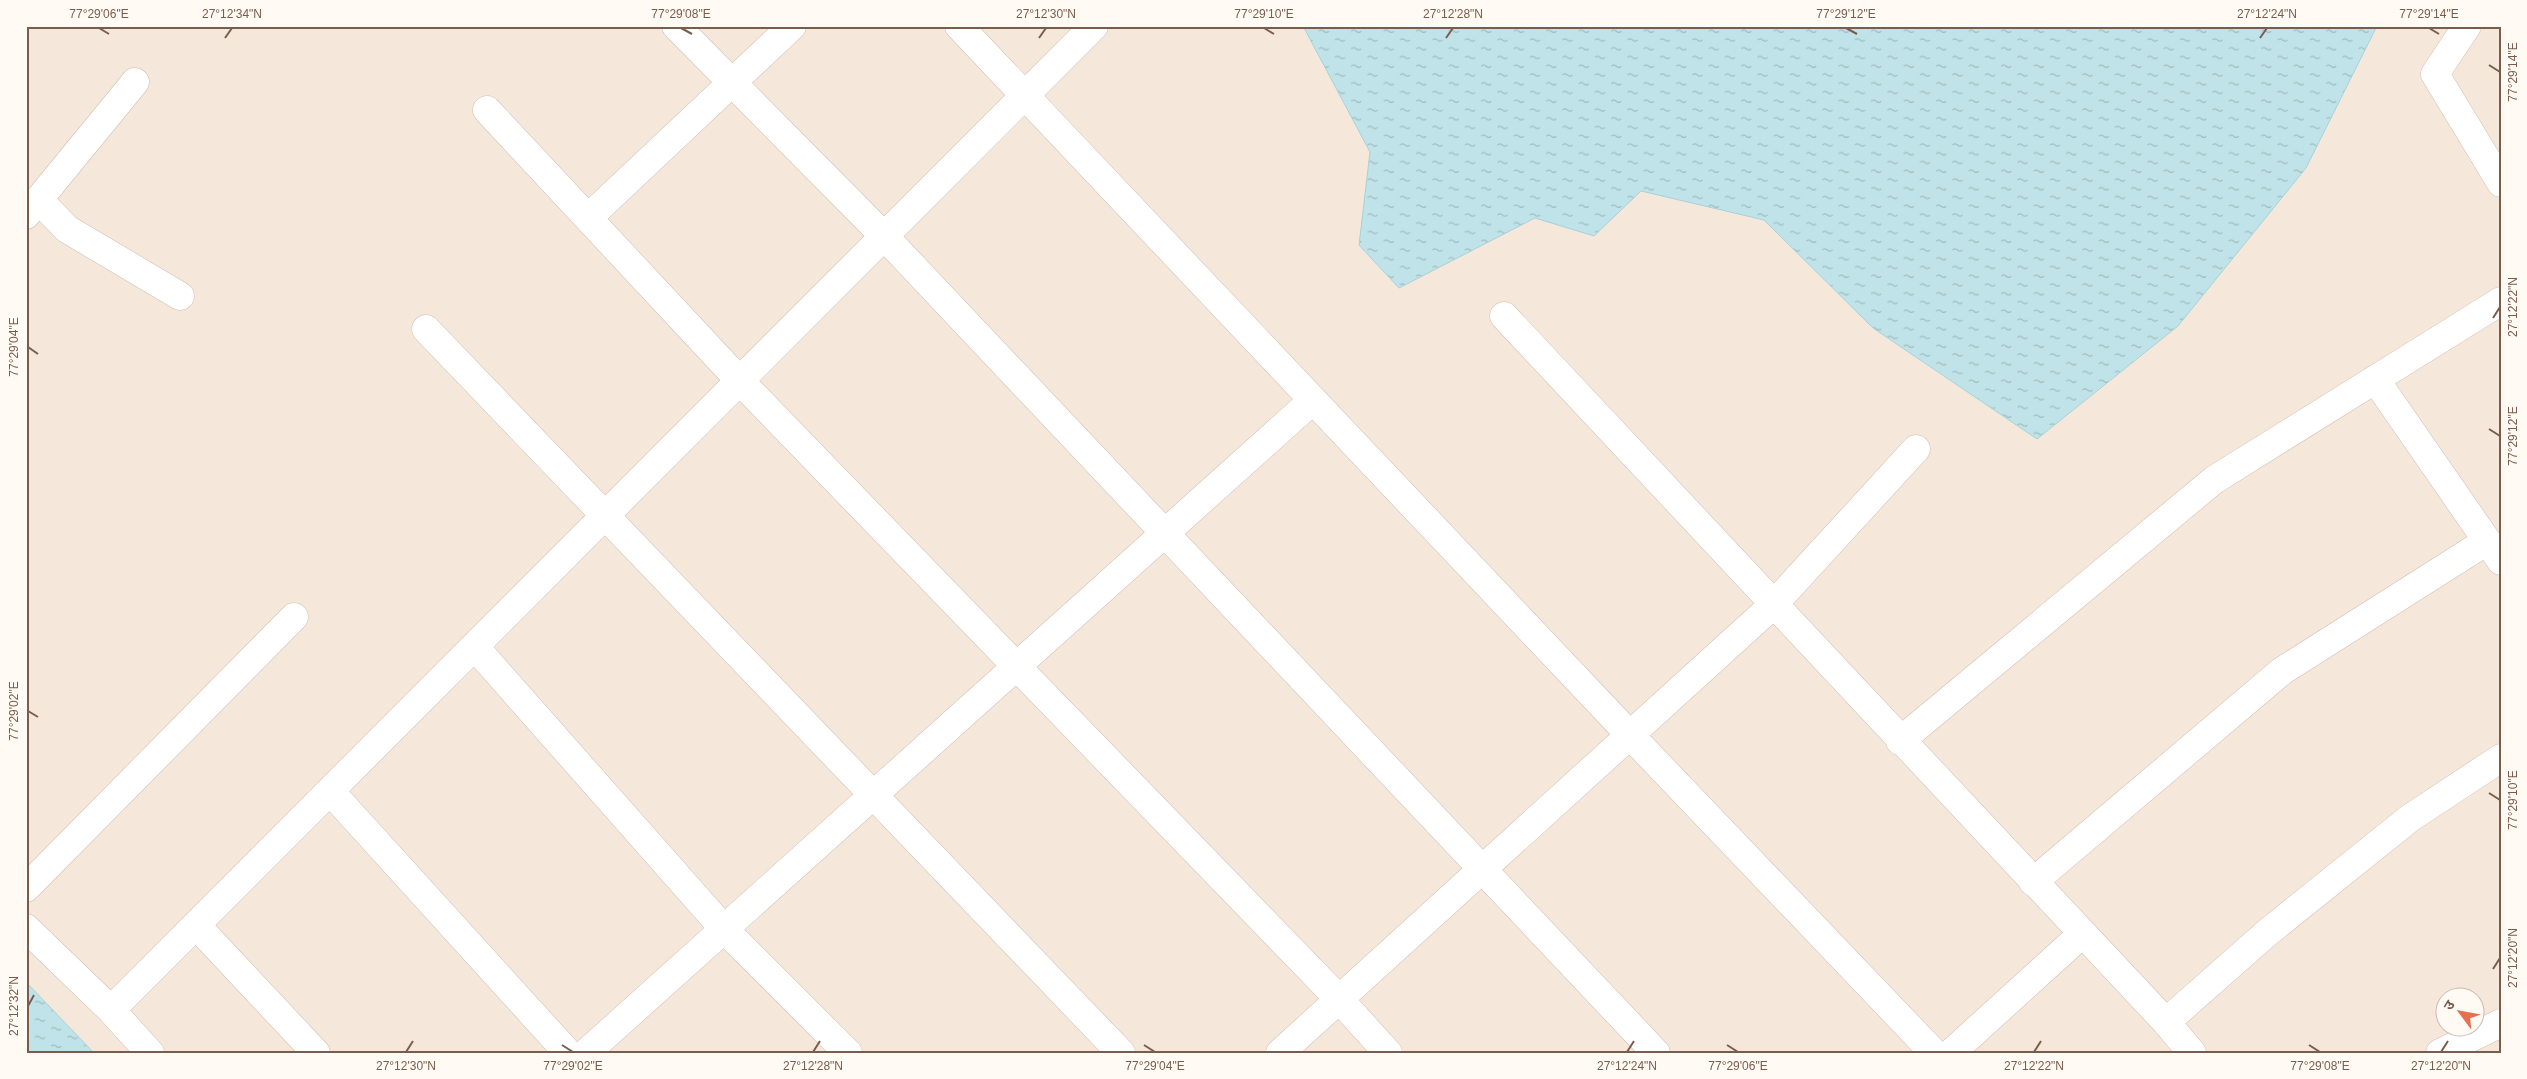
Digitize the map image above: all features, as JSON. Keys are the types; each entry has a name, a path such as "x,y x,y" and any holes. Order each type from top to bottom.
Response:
{"street":[{"path":"676,26 885,237 1656,1053"},
{"path":"588,218 792,26"},
{"path":"959,26 1630,735 1934,1053"},
{"path":"111,1010 1094,26"},
{"path":"2467,26 2435,74 2501,183"},
{"path":"135,82 33,208 180,296"},
{"path":"487,110 740,381 1339,999 1388,1053"},
{"path":"1900,740 2214,480 2501,301"},
{"path":"1504,316 2166,1022 2192,1053"},
{"path":"426,329 1121,1053"},
{"path":"2033,882 2282,671 2494,551 2375,380"},
{"path":"586,1053 1313,400"},
{"path":"1280,1053 1773,605 1916,449"},
{"path":"26,888 294,617"},
{"path":"474,647 724,929 848,1053"},
{"path":"2166,1022 2268,932 2410,818 2501,758"},
{"path":"330,791 568,1053"},
{"path":"196,925 316,1053"},
{"path":"26,928 111,1010 150,1053"},
{"path":"1951,1053 2082,934"},
{"path":"2440,1053 2501,1023"}],"shaded area":[{"path":"26,26 2501,26 2501,1053 26,1053"}],"water":[{"path":"1303,26 2377,26 2306,168 2178,326 2037,439 1873,328 1764,220 1641,191 1594,236 1535,218 1399,288 1359,245 1370,152"},
{"path":"26,982 94,1053 26,1053"}]}
